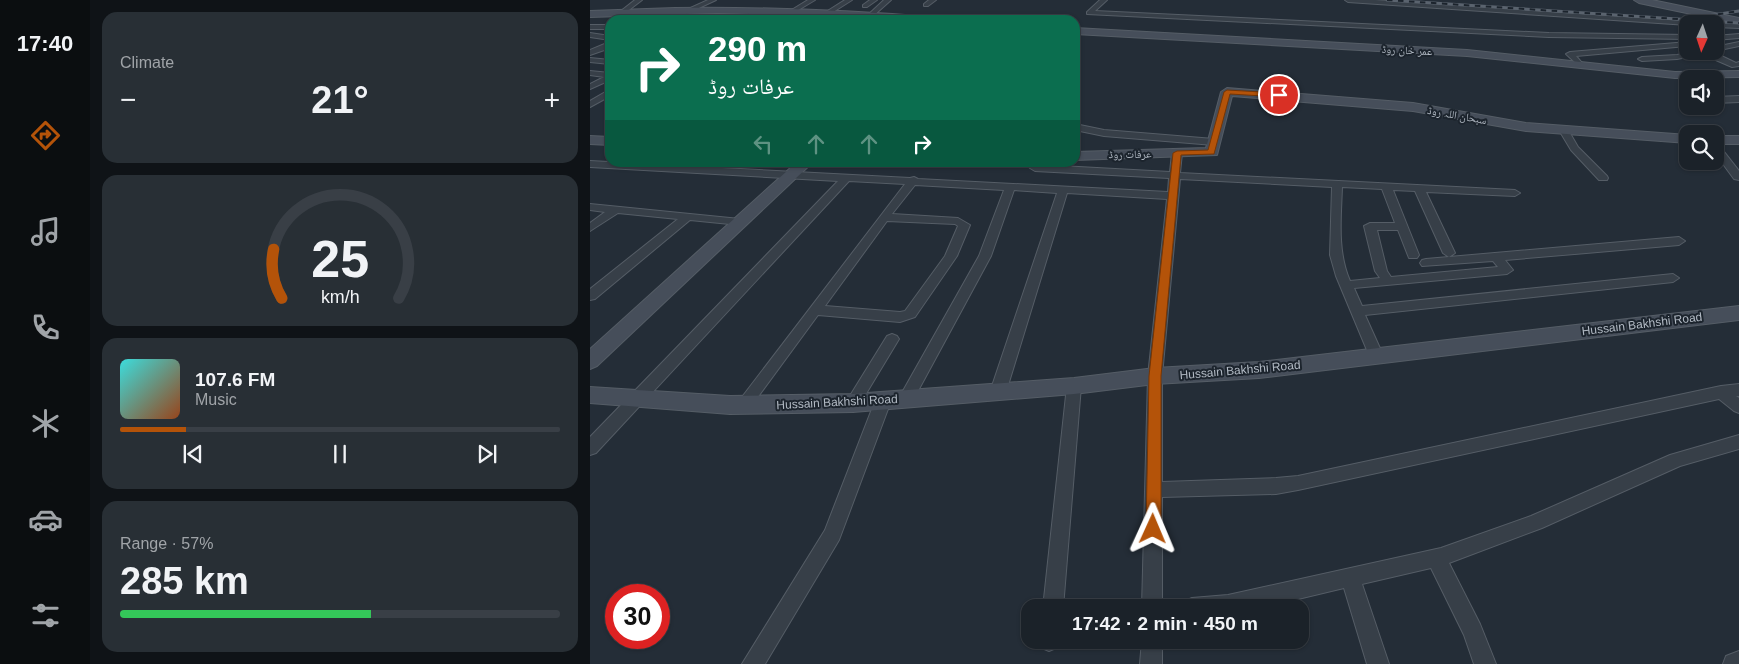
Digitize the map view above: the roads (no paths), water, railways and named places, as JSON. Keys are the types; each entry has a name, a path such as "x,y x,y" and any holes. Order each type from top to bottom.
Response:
{"street":[{"path":"623,12 639,0"},
{"path":"677,15 713,0"},
{"path":"781,15 812,0"},
{"path":"828,13 849,0"},
{"path":"865,6 874,0"},
{"path":"871,15 888,0"},
{"path":"922,2 933,0"},
{"path":"1104,0 1089,13 1549,35 1679,37"},
{"path":"1348,0 1679,23"},
{"path":"1639,0 1739,22"},
{"path":"590,14 691,9 745,10 759,7 856,15"},
{"path":"749,15 759,7"},
{"path":"1724,25 1739,26"},
{"path":"590,27 605,27"},
{"name":"عمر خان روڈ","path":"1080,31 1467,53 1578,63 1675,75 1739,74"},
{"path":"590,36 605,38"},
{"path":"1724,37 1739,36"},
{"path":"1724,47 1739,44"},
{"path":"1578,63 1570,54 1679,45"},
{"path":"590,53 605,47"},
{"path":"1642,59 1679,57"},
{"path":"590,60 605,62"},
{"path":"1723,60 1735,65 1739,64"},
{"path":"592,74 605,75"},
{"path":"590,87 605,79"},
{"name":"سبحان اللہ روڈ","path":"1214,142 1227,92 1328,99 1413,108 1526,127 1679,138"},
{"path":"590,104 605,96"},
{"path":"1724,100 1739,99"},
{"path":"1080,128 1104,132 1214,142"},
{"path":"1564,130 1574,148 1603,178"},
{"path":"590,140 605,141"},
{"path":"1724,140 1739,140"},
{"name":"عرفات روڈ","path":"1080,156 1212,152 1214,142"},
{"path":"1152,599 1155,376 1177,153"},
{"path":"1724,158 1738,176"},
{"path":"590,164 605,164"},
{"path":"590,173 602,164"},
{"path":"750,167 800,168 848,177 1174,196"},
{"path":"1036,167 1515,193"},
{"path":"590,360 800,168"},
{"path":"590,448 639,399 848,177"},
{"path":"744,405 884,217 914,180"},
{"path":"1337,184 1336,255 1357,312 1376,355"},
{"path":"1386,186 1413,255"},
{"path":"907,398 985,256 1010,187"},
{"path":"1419,188 1449,253"},
{"path":"998,392 1039,269 1062,190"},
{"path":"590,207 740,222"},
{"path":"590,228 615,210"},
{"path":"590,296 687,217"},
{"path":"816,310 900,317 910,314 951,256 964,225 958,221 884,217"},
{"path":"1388,281 1381,271 1370,226 1402,227"},
{"path":"1426,263 1679,241"},
{"path":"1347,285 1507,270 1496,256"},
{"path":"1357,312 1673,278"},
{"name":"Hussain Bakhshi Road","path":"590,395 744,405 853,404 907,398 1074,386 1155,376 1259,370 1739,313"},
{"path":"853,404 892,338"},
{"path":"1054,599 1074,386"},
{"path":"1154,490 1276,486 1298,483 1721,392 1739,390"},
{"path":"1721,392 1739,407"},
{"path":"753,664 834,534 883,401"},
{"path":"1256,599 1351,579 1436,558 1536,522 1676,460 1739,442"},
{"path":"1436,558 1473,630 1485,664"},
{"path":"1351,579 1378,664"},
{"path":"1151,664 1152,649"},
{"path":"1734,664 1739,662"}],"railway":[{"path":"1387,0 1739,23"},
{"path":"1713,15 1739,11"}]}
